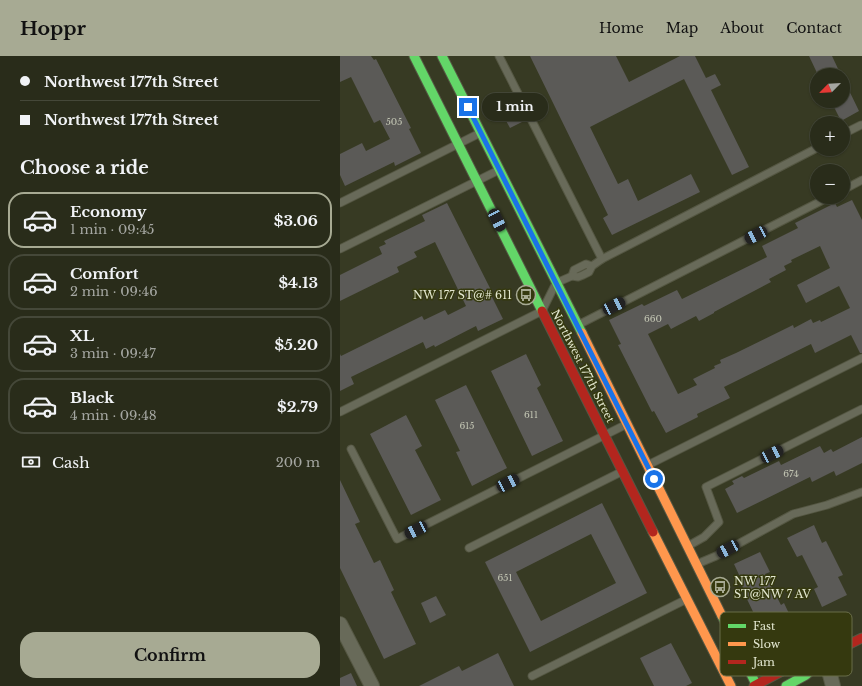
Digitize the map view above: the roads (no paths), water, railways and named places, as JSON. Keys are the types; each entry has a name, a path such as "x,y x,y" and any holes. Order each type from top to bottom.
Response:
{"street":[{"name":"Northwest 177th Street","path":"414,56 605,435 629,470 687,599 720,664"},
{"name":"Northwest 177th Street","path":"442,56 578,324 721,612"},
{"path":"629,470 647,465"},
{"path":"340,624 372,686"},
{"path":"852,643 862,638"},
{"name":"Northwest 177th Street","path":"726,676 731,686"},
{"path":"756,685 773,676"},
{"path":"786,686 805,676"},
{"path":"830,676 833,686"}],"lane":[{"path":"499,56 602,259"},
{"path":"850,130 861,125"},
{"path":"340,203 480,133"},
{"path":"340,412 542,311 556,283 572,276 578,277 589,272 592,266 602,259 810,152"},
{"path":"340,249 499,170"},
{"path":"850,186 862,180"},
{"path":"578,324 815,204"},
{"path":"647,465 862,358"},
{"path":"688,546 704,537 719,522 706,487 862,409"},
{"path":"351,449 397,539 627,424"},
{"path":"469,548 629,470"},
{"path":"697,564 716,556 793,514 827,505 862,492"},
{"path":"532,676 687,599"}],"place":[{"name":"NW 177 ST@# 611","path":"526,295"},
{"name":"NW 177 ST@NW 7 AV","path":"720,587"}]}
